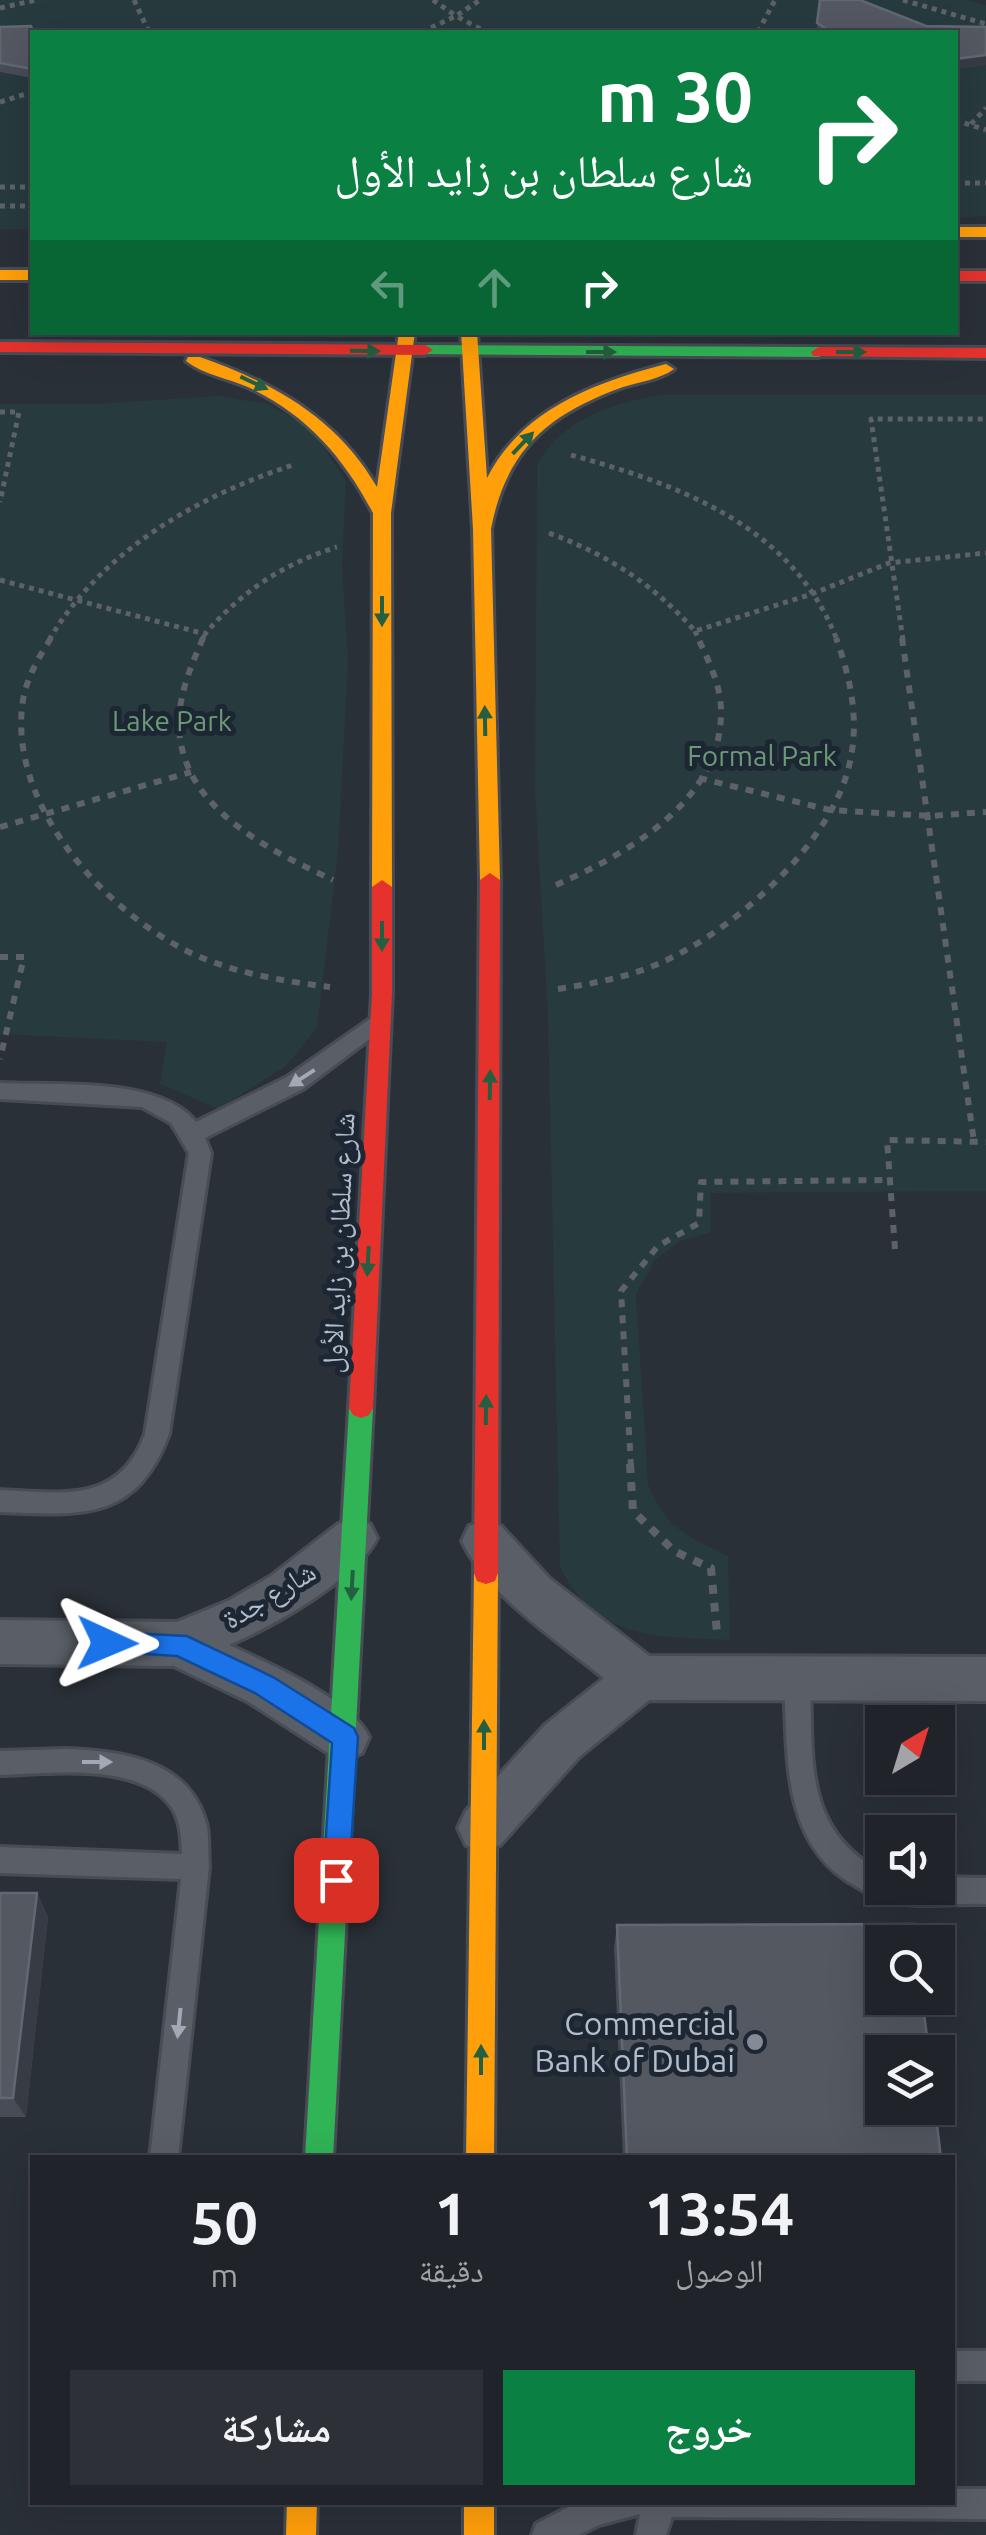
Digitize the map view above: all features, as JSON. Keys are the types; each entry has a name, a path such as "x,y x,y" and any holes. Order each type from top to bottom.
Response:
{"main road":[{"path":"958,232 986,232"},
{"path":"0,275 30,275"},
{"path":"958,276 986,276"},
{"path":"0,347 406,342 754,352 986,353"},
{"name":"شارع سلطان بن زايد الأول","path":"318,2155 345,1737 382,993 382,514 406,342"},
{"path":"469,343 482,529 492,992 480,2155"},
{"path":"127,348 216,367 292,403 349,452 369,482 382,514"},
{"path":"482,529 491,488 512,452 546,420 588,393 639,374 754,352"},
{"path":"301,2535 302,2505"},
{"path":"480,2505 480,2535"}],"street":[{"name":"شارع جدة","path":"0,1642 178,1644 245,1616 287,1591 354,1538"},
{"path":"485,1540 533,1593 640,1678 986,1679"},
{"name":"شارع جدة","path":"178,1644 264,1685 345,1737"},
{"path":"483,1828 562,1741 640,1678"}],"lane":[{"path":"194,1134 296,1083 380,1020"},
{"path":"0,1091 142,1099 173,1111 194,1134 200,1153 153,1451 131,1481 96,1500 75,1504 0,1501"},
{"path":"797,1679 810,1820 828,1852 865,1879"},
{"path":"0,1763 120,1762 144,1769 164,1781 181,1798 192,1818 198,1842 196,1867 164,2155"},
{"path":"0,1860 196,1867"},
{"path":"955,1890 986,1891"},
{"path":"955,2366 986,2366"},
{"path":"955,2504 986,2504"},
{"path":"547,2535 595,2510 619,2505"},
{"path":"651,2535 660,2505"}],"path":[{"path":"0,8 36,0"},
{"path":"134,0 148,30"},
{"path":"433,0 482,30"},
{"path":"426,30 480,0"},
{"path":"759,30 775,0"},
{"path":"903,0 986,24"},
{"path":"0,102 30,93"},
{"path":"971,124 986,108"},
{"path":"958,121 986,130"},
{"path":"958,183 986,182"},
{"path":"0,187 30,187"},
{"path":"0,206 30,206"},
{"path":"0,412 18,412 0,502"},
{"path":"974,1142 870,419 986,419"},
{"path":"558,989 613,982 677,956 728,925 797,859 830,810 847,772 853,697 844,658 812,594 776,547 727,515 646,477 564,453"},
{"path":"305,461 246,480 197,504 116,561 76,598 32,670 22,708 23,758 46,813 101,889 173,944 277,980 382,993"},
{"path":"549,533 625,565 665,595 696,630 721,707 720,733 699,778 665,819 618,857 556,885"},
{"path":"346,886 276,856 234,828 199,788 191,772 182,749 178,708 184,672 225,608 262,578 306,555 348,544"},
{"path":"696,630 812,594 889,563 986,552"},
{"path":"0,580 205,634"},
{"path":"0,827 191,772"},
{"path":"699,778 830,810 930,816 986,812"},
{"path":"0,957 24,957 0,1061"},
{"path":"895,1248 887,1140 986,1142"},
{"path":"717,1636 712,1568 674,1551 634,1511 621,1291 658,1246 699,1223 700,1182 890,1180"}],"green space":[{"path":"0,0 967,0 986,5 986,216 958,218 958,30 30,30 30,229 0,229"},
{"name":"Formal Park","path":"661,395 986,395 986,1191 710,1193 711,1232 680,1241 655,1260 636,1294 648,1484 670,1521 689,1536 728,1556 730,1640 654,1635 611,1622 575,1592 560,1567 548,1016 535,791 537,464 560,435 590,416"},
{"name":"Lake Park","path":"220,396 267,404 309,426 346,481 342,565 348,662 338,852 317,1028 286,1066 218,1109 160,1084 167,1042 0,1034 0,404 95,404"}],"building":[{"path":"820,0 860,0 926,26 986,27 986,55 958,59 958,30 828,30 817,23"},
{"path":"31,26 30,69 0,63 0,27"},
{"path":"0,1893 37,1893 13,2098 0,2098"},
{"path":"914,1924 865,1925 865,2015 924,2015 927,2035 865,2035 865,2125 937,2125 941,2155 627,2155 617,1925"}],"traffic: fast":[{"path":"425,350 819,352"},
{"path":"319,2155 361,1408"}],"traffic: slow":[{"path":"958,232 986,232"},
{"path":"0,275 30,275"},
{"path":"382,887 382,513 407,335"},
{"path":"469,335 482,529 490,880"},
{"path":"194,361 255,384 306,415 348,456 382,513"},
{"path":"482,529 488,495 502,465 539,425 587,396 666,369"},
{"path":"480,2155 486,1573"},
{"path":"301,2535 302,2505"},
{"path":"479,2505 479,2535"}],"traffic: jam":[{"path":"958,276 986,276"},
{"path":"0,347 425,350"},
{"path":"819,352 986,353"},
{"path":"486,1573 490,880"},
{"path":"361,1408 382,993 382,887"}],"place":[{"name":"Commercial Bank of Dubai","path":"755,2042"}],"route":[{"path":"107,1643 178,1644 264,1685 345,1737 336,1880"}]}
